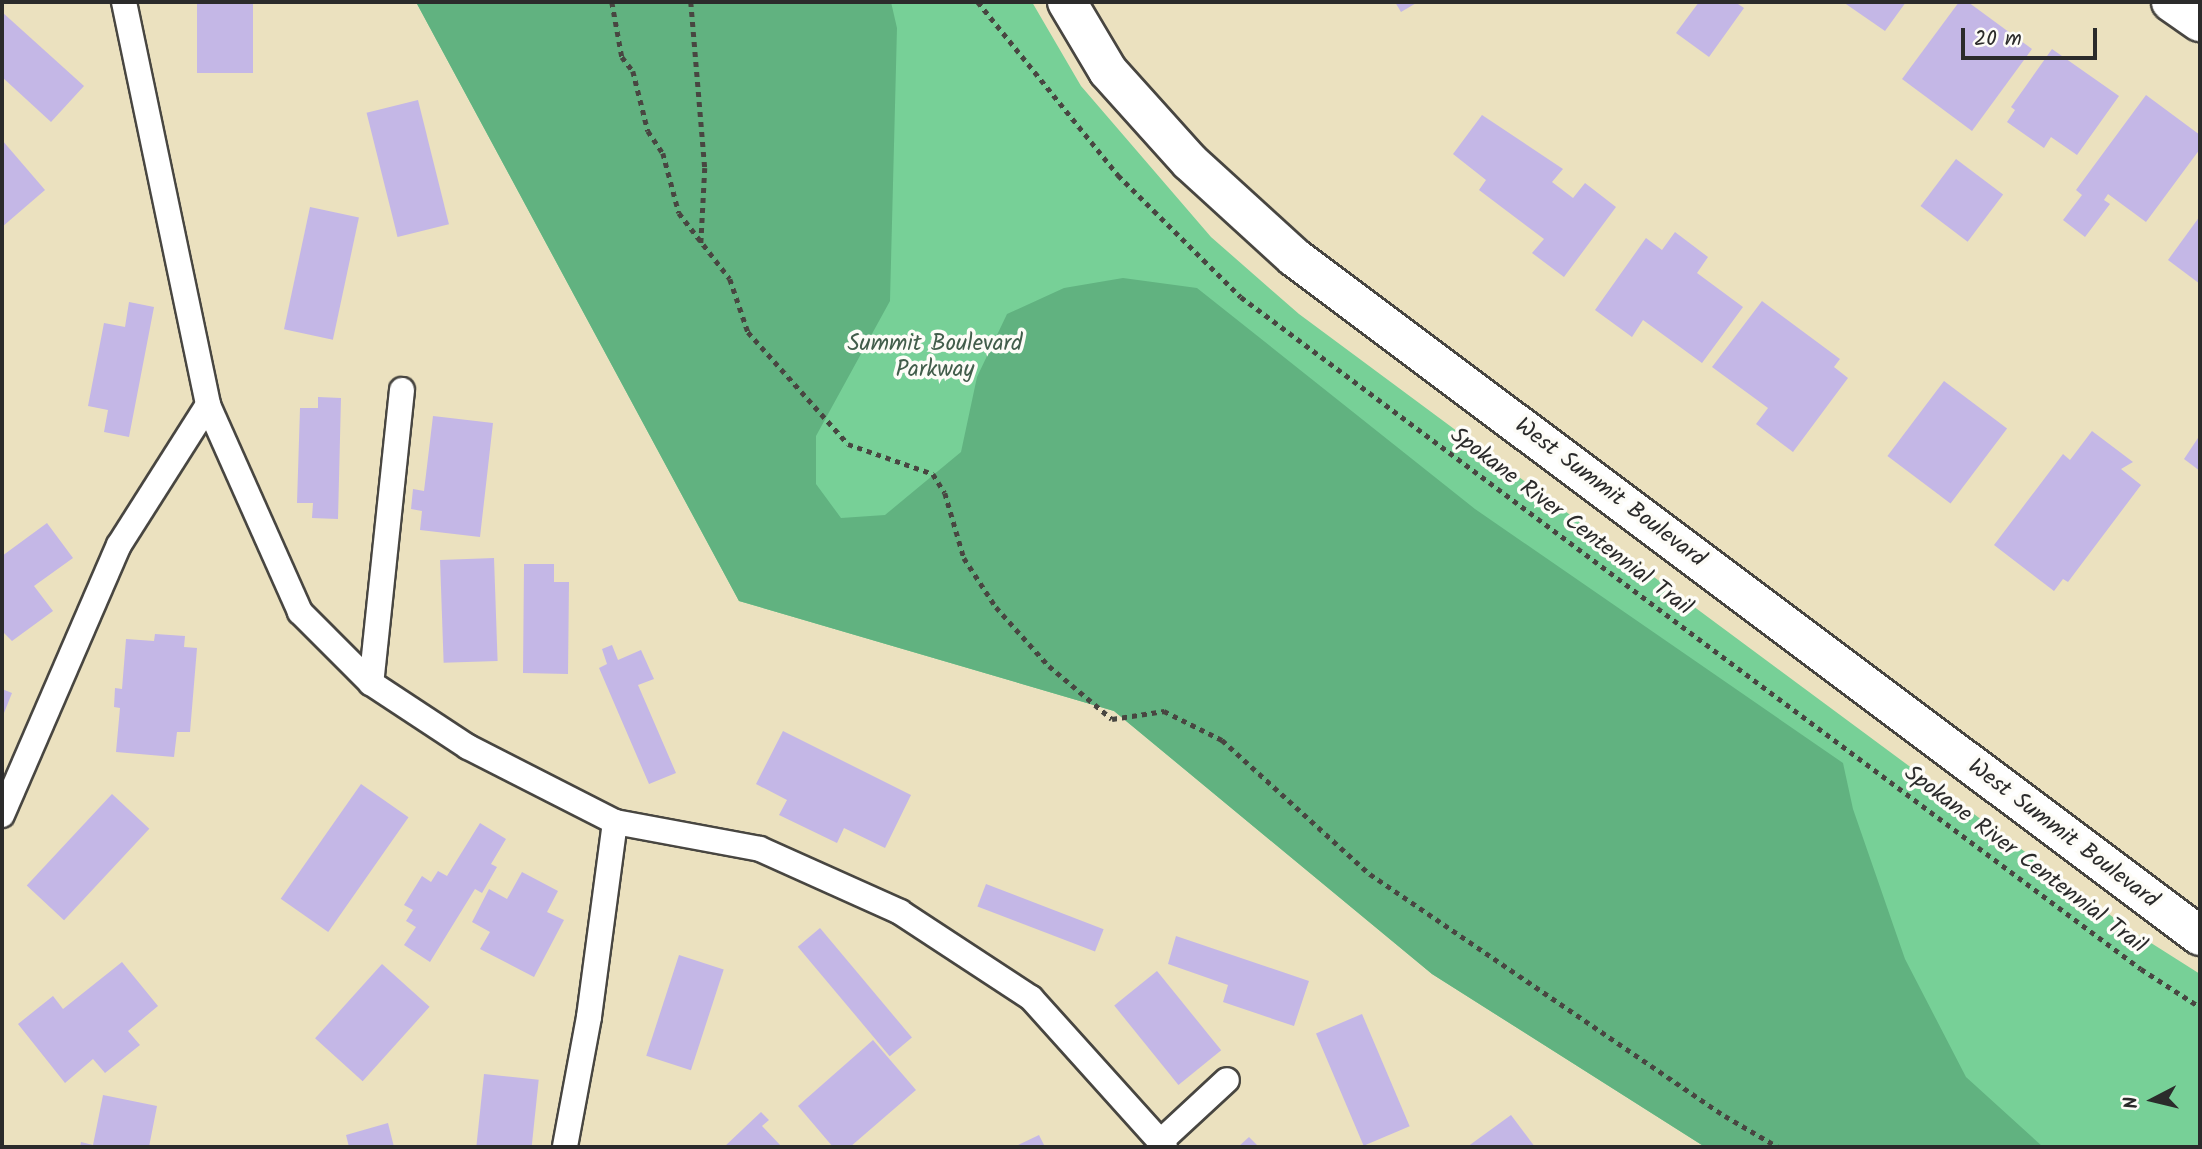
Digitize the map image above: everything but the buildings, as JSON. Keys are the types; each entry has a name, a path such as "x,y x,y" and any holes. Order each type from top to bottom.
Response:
{"street":[{"name":"West Summit Boulevard","path":"1067,2 1108,71 1190,162 1294,257 2200,936"},
{"path":"2171,2 2200,22"}],"lane":[{"path":"124,2 208,405 300,612 371,683 468,747 615,822 760,849 900,912 1031,998 1162,1145 1227,1080"},
{"path":"371,683 402,390"},
{"path":"2,815 119,545 208,405"},
{"path":"565,1147 589,1017 615,822"}],"path":[{"path":"612,2 622,57 633,71 648,131 663,153 679,213 701,246 730,279 748,332 848,444 933,474 946,492 964,558 996,607 1049,666 1112,719 1164,711 1222,740 1370,874 1725,1116 1778,1147"},
{"path":"691,2 705,168 701,246"},
{"name":"Spokane River Centennial Trail","path":"978,2 1118,175 1241,296 2141,969 2200,1007"}],"green space":[{"name":"Summit Boulevard Parkway","path":"416,2 1032,2 1081,86 1211,237 1299,314 2129,929 2200,974 2200,1147 1705,1147 1432,974 1114,711 739,601"},
{"name":"Summit Boulevard Parkway","path":"416,2 891,2 897,28 890,301 816,436 816,484 841,518 885,515 961,452 977,377 1007,314 1064,288 1123,278 1197,288 1475,509 1843,763 1853,809 1905,959 1966,1077 2043,1147 1705,1147 1432,974 1114,711 739,601"}]}
